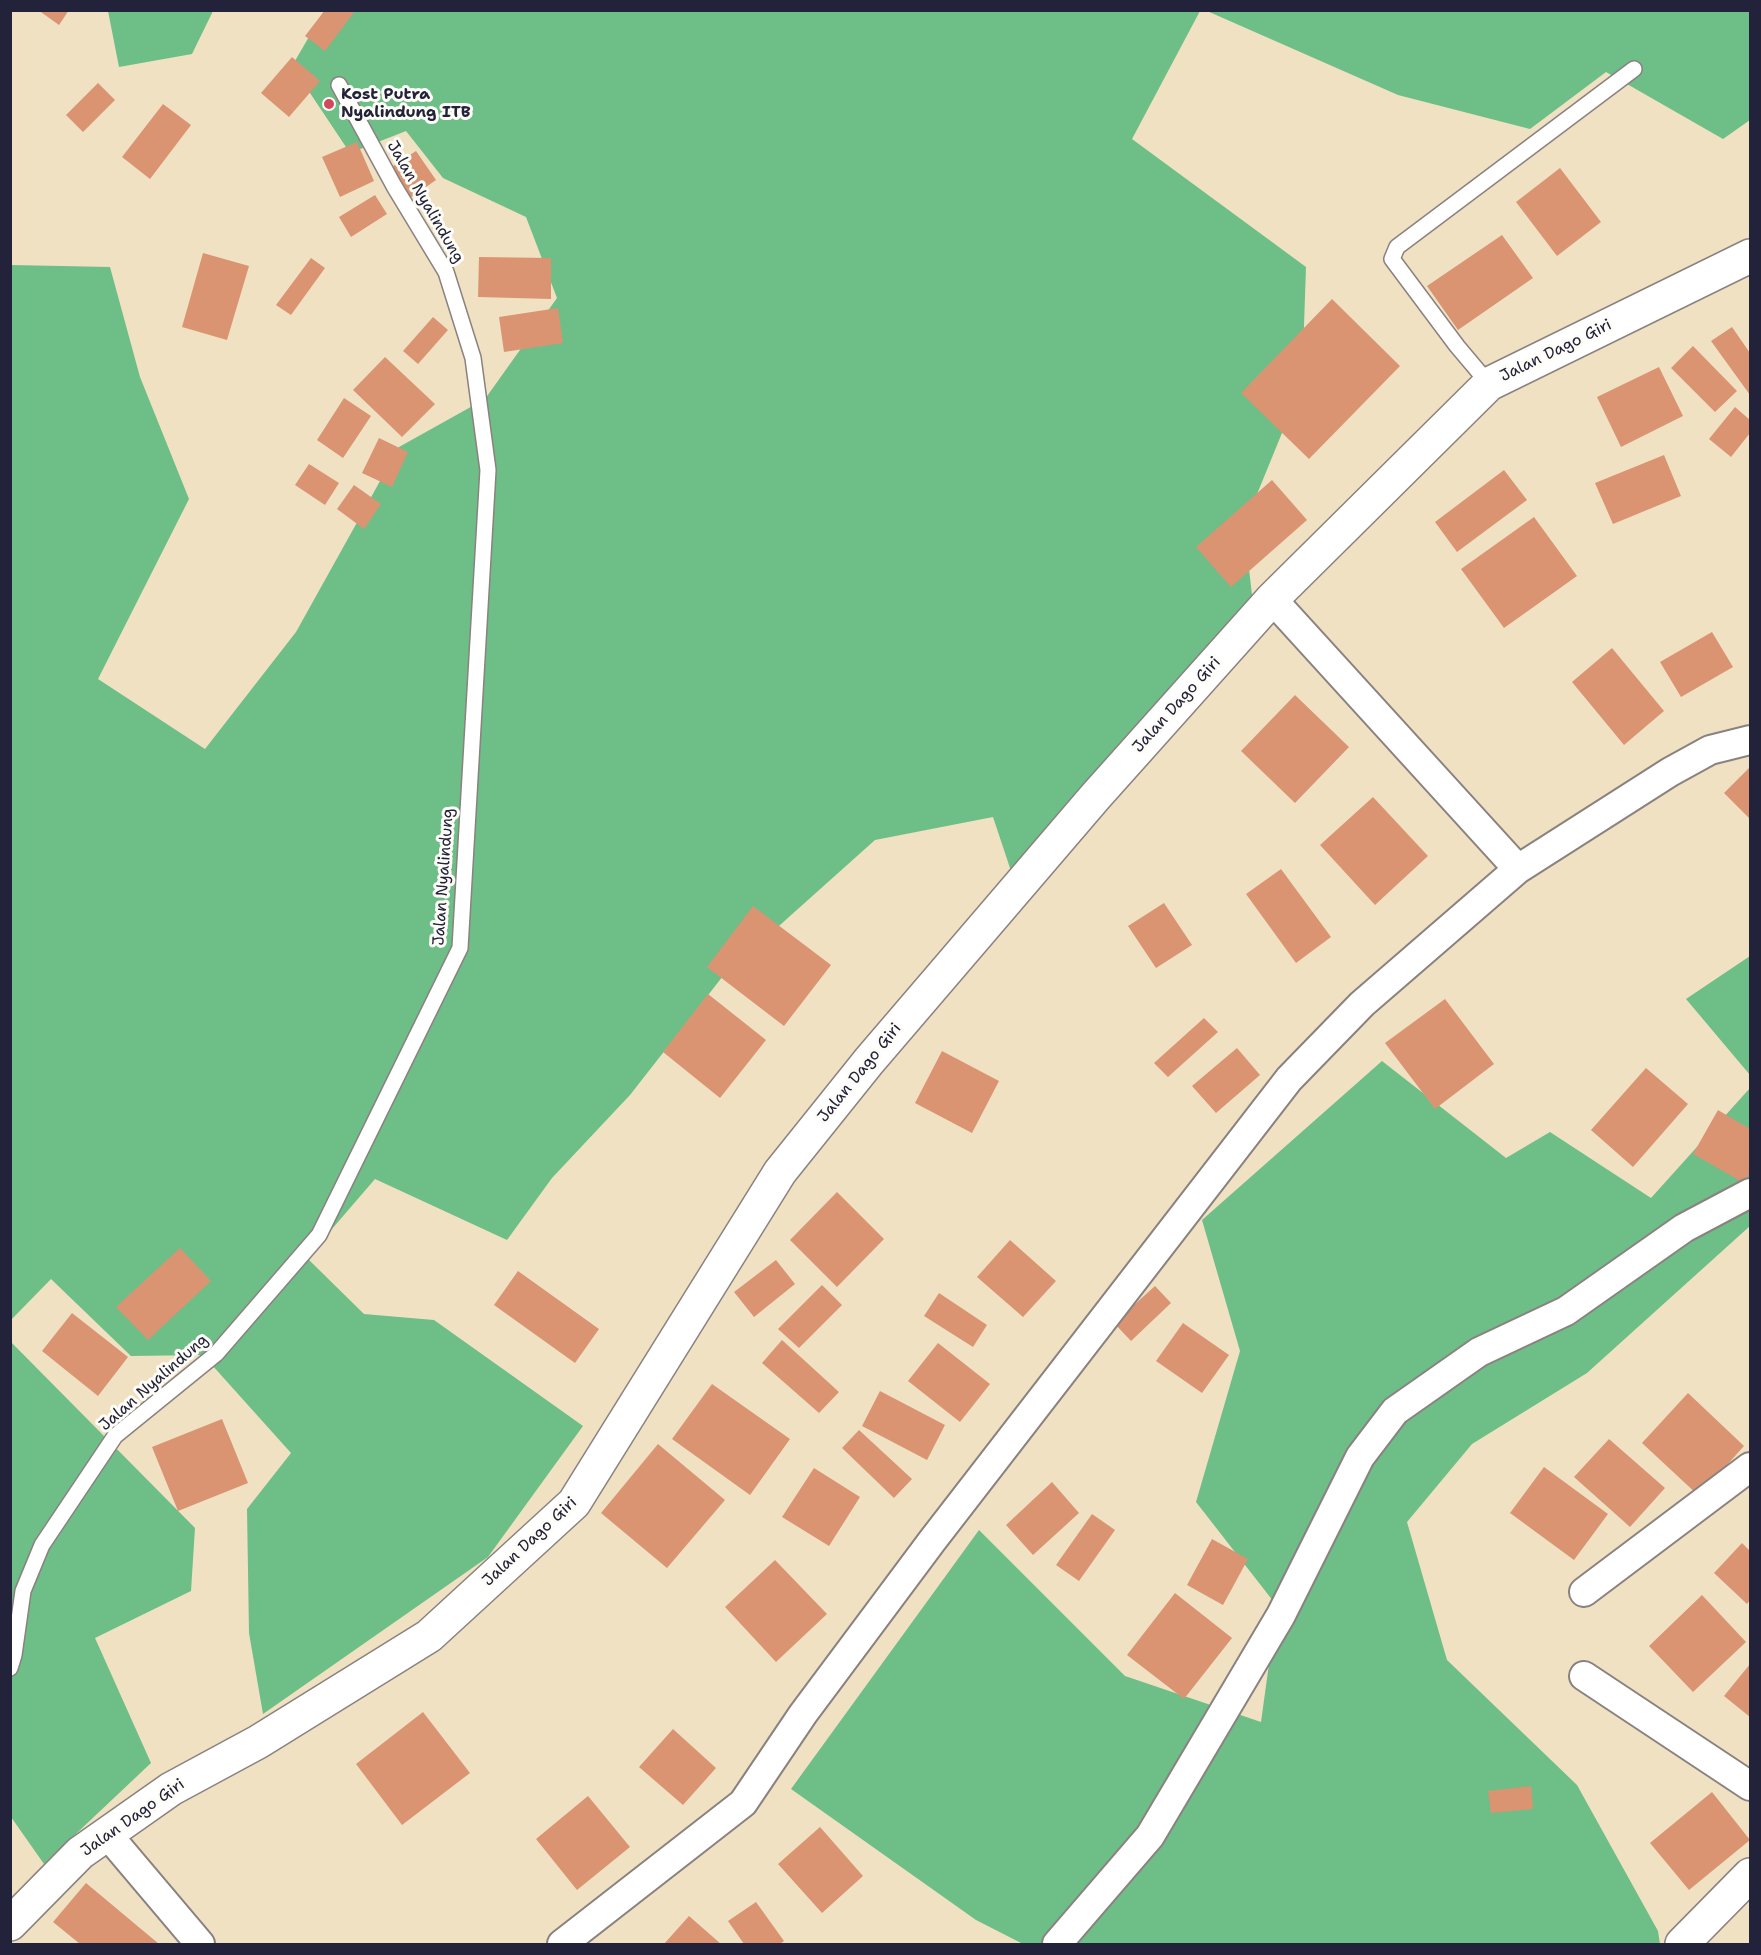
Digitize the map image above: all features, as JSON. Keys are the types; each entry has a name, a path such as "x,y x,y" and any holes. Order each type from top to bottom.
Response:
{"main road":[{"name":"Jalan Dago Giri","path":"10,1924 80,1853 171,1789 258,1742 429,1636 574,1503 780,1172 869,1060 1087,806 1272,599 1489,384 1750,256"},
{"path":"1682,1944 1750,1875"}],"street":[{"path":"1272,599 1518,869"},
{"path":"562,1944 743,1803 803,1714 932,1541 1289,1079 1362,1004 1518,869 1680,766 1710,750 1750,740"},
{"path":"1057,1944 1150,1836 1281,1615 1360,1457 1395,1411 1479,1352 1566,1311 1684,1228 1750,1193"},
{"path":"1584,1592 1750,1467"},
{"path":"1584,1676 1750,1785"},
{"path":"107,1834 200,1944"}],"lane":[{"path":"1489,384 1457,346 1392,259 1397,247 1634,69"},
{"name":"Jalan Nyalindung","path":"10,1668 23,1591 42,1545 115,1436 216,1354 319,1235 460,948 488,470 473,358 446,272 394,186 339,85"}],"green space":[{"path":"108,10 213,11 192,54 119,67"},
{"path":"324,11 1200,11 1132,139 1306,267 1302,384 1244,526 1254,612 1015,883 993,817 875,840 723,976 630,1095 552,1178 507,1240 375,1179 307,1258 364,1314 434,1320 583,1426 488,1557 263,1714 249,1633 247,1509 291,1453 203,1355 131,1356 51,1279 11,1320 11,265 110,267 140,377 189,499 98,679 205,749 296,632 399,447 485,399 557,298 526,217 443,178 406,131 350,153 292,66"},
{"path":"1207,11 1750,11 1750,120 1723,139 1606,72 1530,129 1398,95"},
{"path":"1750,956 1750,1075 1686,999"},
{"path":"1382,1061 1506,1158 1550,1132 1651,1198 1750,1088 1750,1226 1587,1373 1472,1444 1407,1522 1447,1660 1577,1785 1658,1931 1660,1944 1023,1944 976,1920 791,1789 979,1530 1125,1676 1261,1722 1277,1606 1196,1502 1240,1351 1202,1220"},
{"path":"10,1341 195,1528 191,1591 95,1638 151,1763 44,1864 11,1817"}],"building":[{"path":"38,10 69,10 59,25"},
{"path":"325,10 355,11 325,51 305,36"},
{"path":"292,57 320,81 289,117 261,93"},
{"path":"98,83 115,100 83,132 66,115"},
{"path":"163,104 191,125 150,179 122,157"},
{"path":"357,142 374,181 340,197 322,157"},
{"path":"416,151 436,180 407,200 387,170"},
{"path":"1560,168 1601,222 1557,256 1516,202"},
{"path":"375,195 387,214 351,237 339,217"},
{"path":"1502,235 1533,278 1458,330 1427,286"},
{"path":"203,253 249,266 227,340 182,327"},
{"path":"479,257 551,258 551,299 478,297"},
{"path":"311,258 325,268 291,315 276,305"},
{"path":"1332,299 1400,366 1309,459 1241,393"},
{"path":"558,308 563,343 504,352 499,317"},
{"path":"433,317 448,330 418,364 403,351"},
{"path":"1732,327 1750,353 1750,395 1711,341"},
{"path":"1693,346 1737,391 1715,412 1671,368"},
{"path":"385,357 435,404 402,437 353,390"},
{"path":"1659,367 1683,416 1621,447 1597,397"},
{"path":"344,398 371,416 343,458 317,440"},
{"path":"1735,407 1750,420 1750,433 1731,457 1709,439"},
{"path":"379,438 408,452 392,487 362,473"},
{"path":"1664,455 1681,496 1613,524 1595,483"},
{"path":"309,464 339,483 325,505 295,485"},
{"path":"1504,470 1527,500 1457,552 1435,522"},
{"path":"1272,480 1307,520 1231,587 1196,547"},
{"path":"354,485 381,504 364,529 337,509"},
{"path":"1534,517 1577,576 1504,628 1461,569"},
{"path":"1712,632 1733,667 1681,697 1660,662"},
{"path":"1612,648 1664,711 1624,745 1572,682"},
{"path":"1295,695 1349,747 1295,803 1241,751"},
{"path":"1750,767 1750,819 1724,793"},
{"path":"1373,797 1428,856 1375,905 1320,845"},
{"path":"1281,869 1331,937 1296,963 1246,894"},
{"path":"1164,903 1192,945 1156,968 1128,926"},
{"path":"753,906 831,965 784,1026 707,967"},
{"path":"708,994 766,1040 720,1098 663,1052"},
{"path":"1445,999 1494,1064 1435,1109 1385,1043"},
{"path":"1204,1018 1218,1032 1168,1077 1154,1063"},
{"path":"1237,1048 1260,1075 1216,1113 1192,1086"},
{"path":"942,1051 999,1081 972,1133 915,1103"},
{"path":"1646,1068 1688,1104 1633,1167 1591,1130"},
{"path":"1718,1110 1750,1129 1750,1172 1744,1183 1693,1154"},
{"path":"837,1192 884,1239 837,1287 790,1240"},
{"path":"1010,1240 1056,1281 1023,1317 977,1277"},
{"path":"180,1248 211,1281 148,1340 116,1307"},
{"path":"776,1260 795,1284 754,1317 734,1292"},
{"path":"518,1271 599,1329 575,1363 494,1305"},
{"path":"822,1285 842,1305 799,1348 778,1329"},
{"path":"1155,1286 1171,1303 1131,1341 1114,1323"},
{"path":"939,1293 987,1325 973,1347 924,1316"},
{"path":"72,1313 128,1357 98,1396 42,1351"},
{"path":"1183,1323 1229,1355 1202,1393 1156,1361"},
{"path":"782,1340 839,1392 819,1413 762,1363"},
{"path":"938,1343 990,1384 960,1422 908,1381"},
{"path":"712,1384 790,1439 750,1495 672,1439"},
{"path":"880,1391 945,1425 927,1460 862,1426"},
{"path":"1688,1393 1744,1446 1699,1496 1642,1443"},
{"path":"222,1419 248,1483 178,1511 152,1447"},
{"path":"859,1430 912,1479 894,1498 842,1448"},
{"path":"1609,1439 1665,1488 1630,1527 1574,1477"},
{"path":"658,1444 725,1500 667,1568 601,1513"},
{"path":"1544,1467 1608,1514 1574,1560 1510,1513"},
{"path":"814,1468 860,1497 829,1546 782,1517"},
{"path":"1052,1482 1079,1513 1033,1555 1006,1525"},
{"path":"1092,1514 1115,1530 1079,1581 1056,1565"},
{"path":"1212,1539 1248,1559 1223,1605 1187,1585"},
{"path":"1742,1543 1750,1551 1750,1600 1747,1604 1714,1573"},
{"path":"775,1560 827,1614 776,1662 725,1607"},
{"path":"1175,1593 1232,1638 1184,1699 1127,1655"},
{"path":"1702,1595 1746,1642 1693,1692 1649,1646"},
{"path":"1750,1664 1750,1717 1724,1696"},
{"path":"423,1712 470,1773 402,1825 356,1764"},
{"path":"673,1729 716,1768 683,1805 639,1767"},
{"path":"1531,1786 1533,1809 1491,1813 1488,1791"},
{"path":"1712,1792 1750,1840 1689,1890 1650,1843"},
{"path":"588,1796 630,1847 577,1890 536,1839"},
{"path":"820,1827 863,1876 822,1913 778,1864"},
{"path":"86,1883 159,1944 80,1944 53,1922"},
{"path":"756,1902 784,1941 780,1944 744,1944 728,1921"},
{"path":"689,1916 721,1944 664,1944"}],"place":[{"name":"Kost Putra Nyalindung ITB","path":"329,104"}]}
